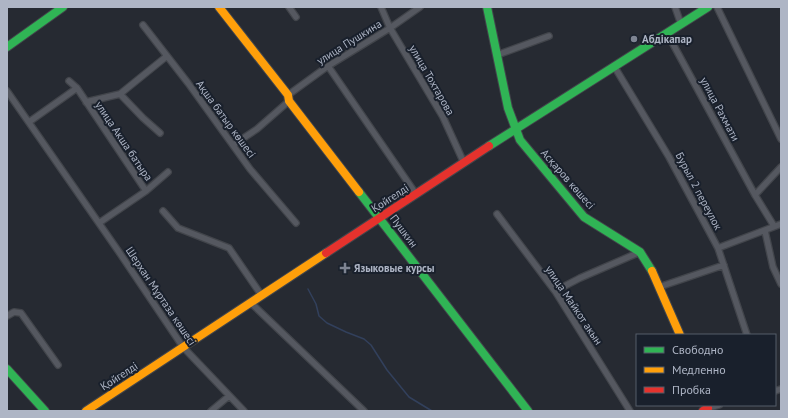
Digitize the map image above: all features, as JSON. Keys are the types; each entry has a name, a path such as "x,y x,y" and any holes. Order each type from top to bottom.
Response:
{"street":[{"path":"7,47 63,7"},
{"name":"Пушкин","path":"219,7 528,411"},
{"path":"289,7 296,17"},
{"name":"улица Тохтарова","path":"381,7 390,28 442,117 464,163"},
{"name":"улица Пушкина","path":"233,145 257,129 288,98 328,66 390,28 420,7"},
{"name":"Асқаров көшесі","path":"487,7 508,108 520,140 584,217 640,252 652,271 680,334"},
{"path":"675,7 681,24"},
{"name":"Қойгелді","path":"86,411 516,129 708,7"},
{"path":"717,7 781,139"},
{"name":"Ақша батыр көшесі","path":"143,25 250,169 296,223"},
{"name":"улица Рахмати","path":"667,33 755,195 774,226"},
{"path":"497,55 549,36"},
{"name":"улица Акша батыра","path":"86,102 120,94 167,56"},
{"path":"328,66 416,194"},
{"name":"Бурыл 2 переулок","path":"614,66 669,157 718,248 748,334"},
{"name":"улица Акша батыра","path":"69,81 77,88 146,191"},
{"path":"30,122 77,88"},
{"name":"Шерхан Мұртаза көшесі","path":"7,91 30,122 183,347 244,411"},
{"name":"улица Акша батыра","path":"120,94 160,133"},
{"path":"755,195 781,167"},
{"path":"99,223 146,191 168,172"},
{"path":"163,211 178,228 229,248 262,296"},
{"name":"улица Майкот акын","path":"496,214 555,292 630,411"},
{"path":"718,248 781,224"},
{"path":"765,231 773,267 781,284"},
{"path":"555,292 580,278 640,252"},
{"path":"659,287 724,266"},
{"path":"251,303 364,411"},
{"path":"7,316 14,312 21,313 58,365"},
{"path":"7,369 45,411"},
{"path":"211,411 229,396"}],"waterway":[{"path":"308,289 316,304 319,316 327,323 364,339 371,345 387,370 409,397 432,411"}],"traffic: fast":[{"path":"7,47 63,7"},
{"path":"487,7 508,108 520,140 584,217 640,252 652,271"},
{"path":"489,146 708,7"},
{"path":"359,192 528,411"},
{"path":"7,369 45,411"}],"traffic: slow":[{"path":"219,7 288,95 289,101 359,192"},
{"path":"86,411 326,253"},
{"path":"652,271 680,334"}],"traffic: jam":[{"path":"326,253 489,146"},
{"path":"703,411 708,408"}],"place":[{"name":"Абдiкапар","path":"634,39"},
{"name":"Языковые курсы","path":"345,268"}]}
